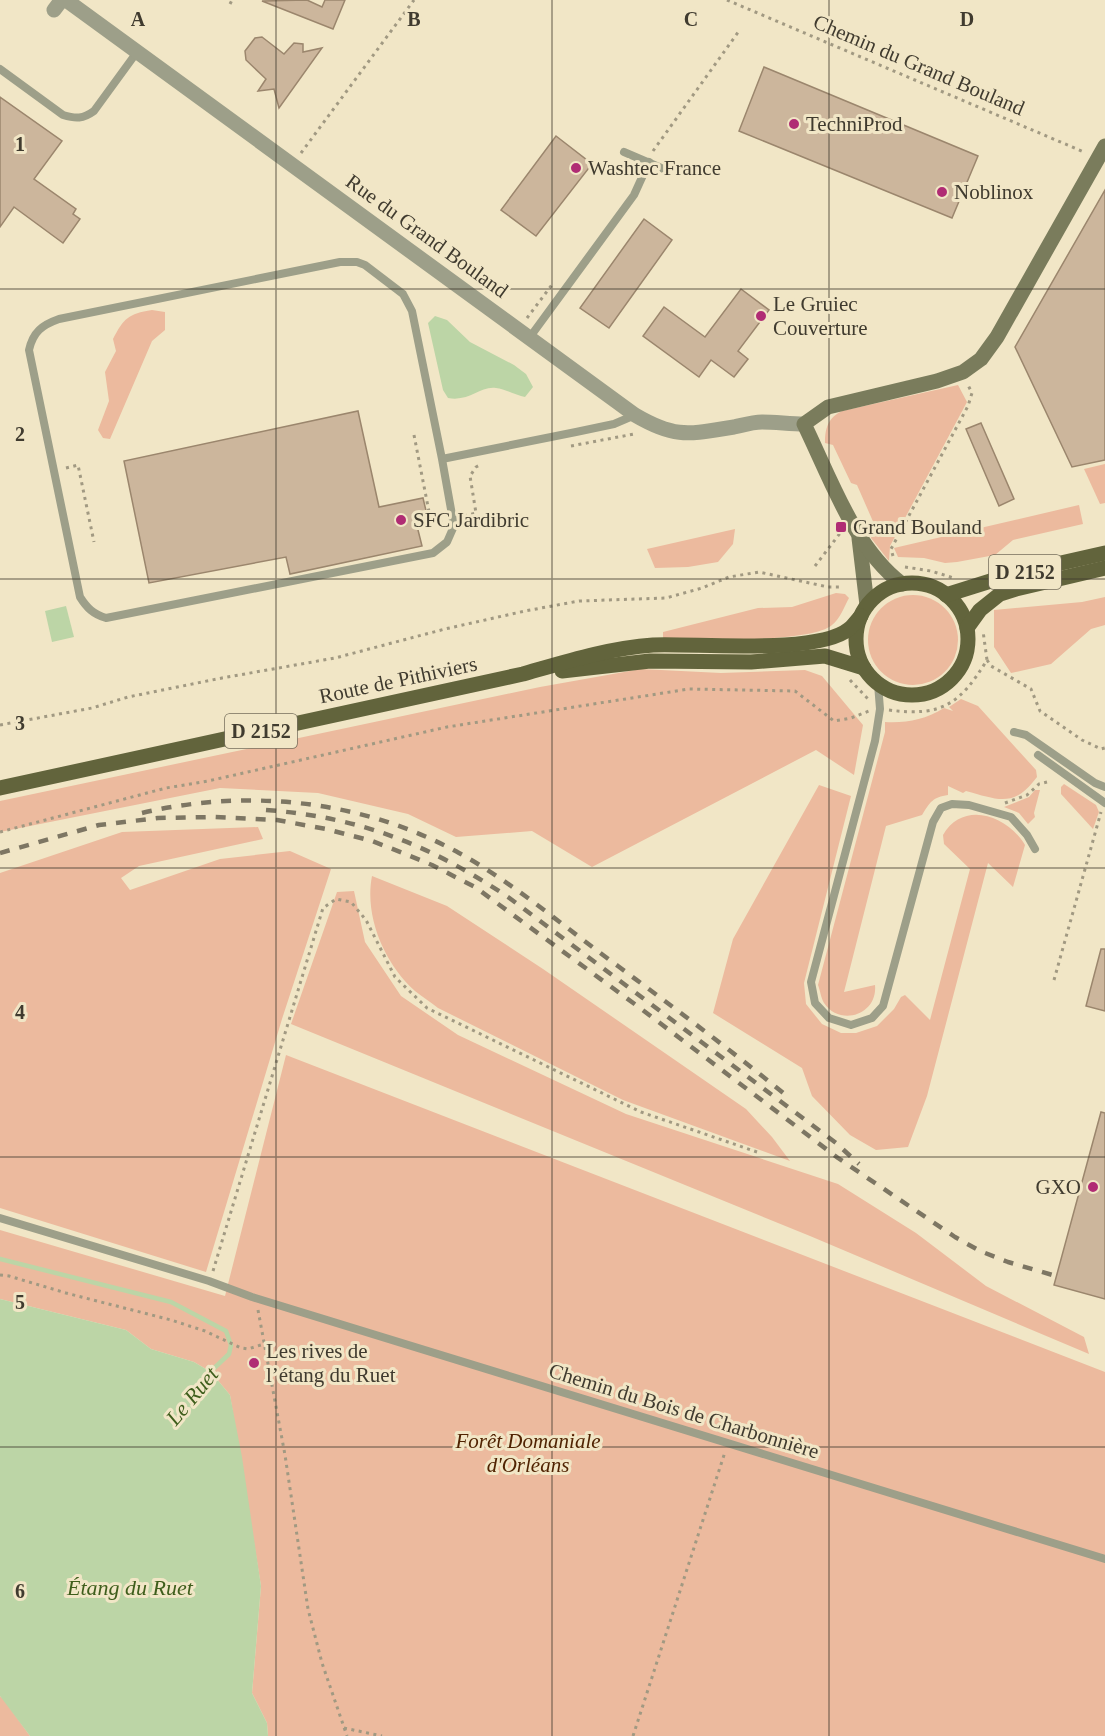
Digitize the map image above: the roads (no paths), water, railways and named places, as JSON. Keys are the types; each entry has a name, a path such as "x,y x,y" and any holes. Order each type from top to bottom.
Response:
{"main road":[{"name":"D 2152","path":"946,595 1013,574 1105,553"},
{"name":"D 2152","path":"967,628 980,610 1000,594 1105,568"},
{"path":"903,584 926,585 946,595 963,615 967,628 967,649 964,661 950,681 940,688 919,695 888,690 878,684 864,668 856,642 857,628 864,610 883,591 903,584"},
{"name":"Route de Pithiviers","path":"0,788 523,674 566,661 652,645 752,646 823,640 849,630 864,610"},
{"name":"Route de Pithiviers","path":"523,674 650,661 751,662 825,656 864,668"}],"street":[{"name":"Rue du Grand Bouland","path":"54,10 60,2 66,0 650,424 678,434 693,434 762,422 786,425 804,424"},
{"path":"903,584 880,564 858,535 804,424 828,407 937,381 963,372 981,359 997,337 1102,152"},
{"path":"858,535 864,610"}],"lane":[{"path":"0,69 63,115 73,119 85,118 94,111 137,52"},
{"path":"624,152 666,170"},
{"path":"530,337 634,195 649,162"},
{"path":"348,261 365,265 397,288 412,311 442,459 454,526 447,542 433,553 106,618 96,615 80,597 29,350 32,339 37,330 47,323 88,313 348,261"},
{"path":"442,459 614,424 635,415"},
{"path":"878,684 880,709 875,741 811,982 815,1003 829,1018 851,1025 872,1018 883,1006 933,822 941,808 952,804 969,805 1011,817 1027,835 1035,849"},
{"path":"1014,732 1026,735 1095,783 1105,787"},
{"path":"1038,755 1105,802"},
{"name":"Chemin du Bois de Charbonnière","path":"0,1218 1105,1559"}],"water":[{"path":"435,316 447,320 470,342 514,365 526,374 533,387 525,397 490,388 462,398 448,398 443,390 428,323"},
{"path":"66,606 74,637 52,642 45,611"},
{"name":"Étang du Ruet","path":"0,1299 126,1330 151,1349 194,1362 211,1372 230,1395 242,1457 261,1586 252,1693 267,1723 268,1736 30,1736 0,1696"}],"waterway":[{"name":"Le Ruet","path":"0,1259 171,1302 226,1331 231,1345 229,1354 207,1375"}],"railway":[{"path":"142,813 182,805 223,801 304,804 344,810 422,835 459,853 515,888 696,1024 787,1096"},
{"path":"266,810 332,819 363,827 422,848 451,862 508,897 836,1143 859,1164"},
{"path":"0,853 99,825 158,818 214,817 277,820 326,829 372,841 403,853 475,887 838,1158 955,1237 980,1251 1008,1262 1056,1276"}],"place":[{"name":"TechniProd","path":"794,124"},
{"name":"Washtec France","path":"576,168"},
{"name":"Noblinox","path":"942,192"},
{"name":"Le Gruiec Couverture","path":"761,316"},
{"name":"SFC Jardibric","path":"401,520"},
{"name":"Grand Bouland","path":"841,527"},
{"name":"GXO","path":"1093,1187"},
{"name":"Les rives de l’étang du Ruet","path":"254,1363"}],"park label":[{"name":"Forêt Domaniale d'Orléans","path":"528,1453"}]}
